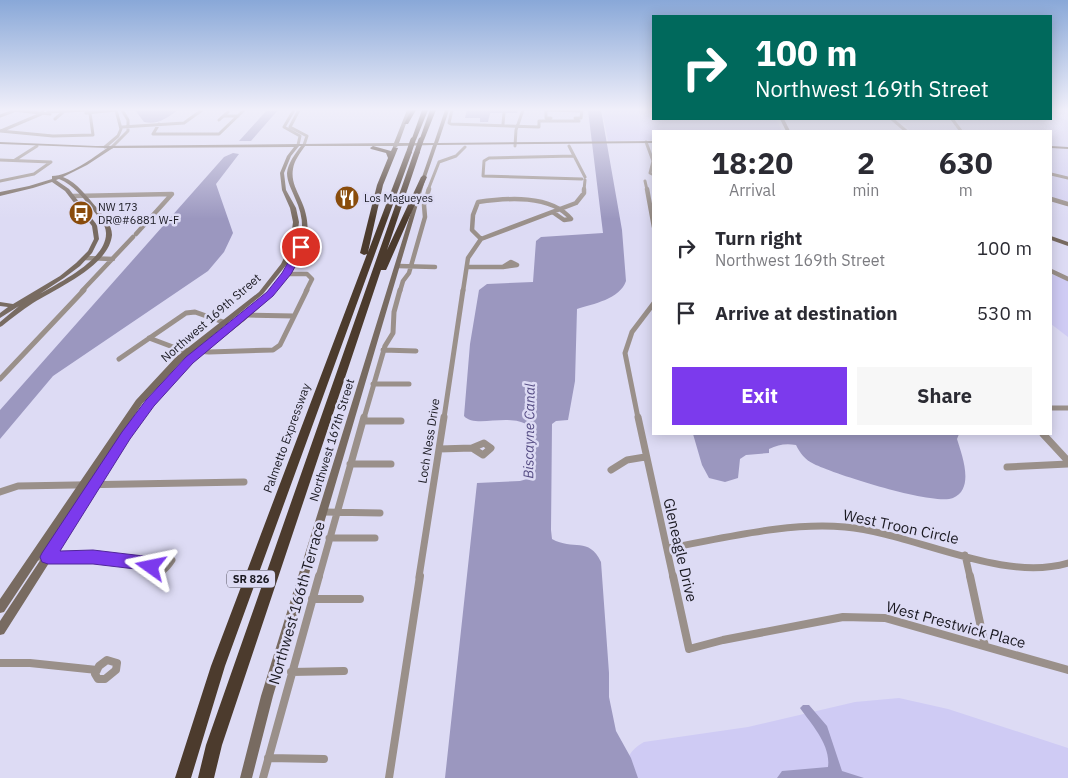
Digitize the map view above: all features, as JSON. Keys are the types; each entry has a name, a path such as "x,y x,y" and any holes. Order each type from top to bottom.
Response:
{"highway":[{"path":"324,382 330,348 368,244 380,185 396,146"},
{"name":"Palmetto Expressway","path":"206,778 214,745 370,288 413,152 413,146"},
{"name":"Palmetto Expressway","path":"183,778 218,666 324,382 417,146"},
{"path":"373,148 389,152 390,157"},
{"path":"370,288 382,270 424,177"}],"street":[{"path":"15,160 36,146"},
{"path":"44,146 169,150 366,146"},
{"path":"0,193 62,178 80,169 108,146"},
{"path":"54,179 100,151 112,147 147,146"},
{"path":"163,146 169,150 183,146"},
{"path":"219,146 373,148 392,146"},
{"name":"Northwest 167th Street","path":"246,778 267,696 434,146"},
{"path":"442,146 480,146"},
{"path":"554,213 564,220 570,220 562,210 550,203 540,201 478,202 475,206 472,229 474,234 481,239 498,231 562,210 576,203 583,197 584,178 580,162 574,156 569,146"},
{"path":"648,146 652,158"},
{"name":"Northwest 169th Street","path":"0,608 139,402 189,350 226,323 261,293 304,239 300,221 302,210 290,182 292,166 299,147"},
{"name":"Northwest 166th Terrace","path":"263,778 362,421 383,350 393,333 394,312 402,282 411,266 424,217 423,210 438,166 444,160 457,155 461,147"},
{"path":"0,148 100,151"},
{"path":"1052,148 1068,149"},
{"path":"9,160 30,150"},
{"path":"574,156 489,158 484,161 483,176 584,178"},
{"path":"0,160 51,162 46,168 31,176 0,181"},
{"path":"1052,174 1068,178"},
{"path":"0,325 21,308 84,270 108,242 109,229 84,195 62,178"},
{"path":"0,316 12,306 74,269 97,243 98,232 73,196 54,179"},
{"path":"645,181 652,217"},
{"path":"0,379 172,194 73,196"},
{"path":"1052,199 1068,204"},
{"path":"1052,238 1068,244"},
{"name":"Loch Ness Drive","path":"389,778 466,267 470,253 481,239"},
{"name":"Northwest 169th Street","path":"0,630 94,484 150,403 176,373 200,351 247,315 270,294 286,274 293,255"},
{"path":"85,258 113,259"},
{"path":"466,267 504,266"},
{"path":"398,267 434,267"},
{"path":"1052,271 1068,279"},
{"path":"149,338 181,350 273,350 280,345 312,278 307,274 286,274"},
{"path":"0,304 12,306"},
{"name":"Gleneagle Drive","path":"652,306 626,341 625,353 645,457 668,548 689,649"},
{"path":"119,359 190,312 226,323"},
{"path":"247,315 294,316"},
{"path":"383,350 416,350"},
{"path":"373,384 409,384"},
{"path":"1052,408 1068,408"},
{"path":"362,421 401,421"},
{"path":"1044,435 1068,462"},
{"path":"439,449 472,448"},
{"path":"611,470 627,460 645,457"},
{"path":"1007,467 1068,462"},
{"path":"350,464 391,464"},
{"path":"0,492 18,486 244,482"},
{"path":"323,512 380,513"},
{"name":"West Troon Circle","path":"668,548 820,526 879,533 964,555 1026,567 1054,567 1068,563"},
{"path":"329,538 376,538"},
{"path":"964,555 985,646"},
{"path":"34,557 93,557 152,564"},
{"path":"312,599 360,599"},
{"name":"West Prestwick Place","path":"689,649 723,640 843,617 885,618 1068,670"},
{"path":"0,663 30,663 97,670"},
{"path":"292,672 344,671"},
{"path":"268,758 324,758"}],"shaded area":[{"path":"592,146 607,146 622,230 626,281 623,287 612,296 598,303 577,309 575,381 568,420 556,421 552,424 551,530 552,539 567,544 586,546 596,554 601,562 609,697 616,731 631,758 638,778 445,778 477,483 520,481 530,476 529,426 512,420 476,421 469,420 464,416 470,344 479,290 487,284 533,282 536,241 541,237 603,233"},
{"path":"1052,146 1068,146 1068,203 1052,198"},
{"path":"233,153 239,154 216,184 233,233 224,252 208,271 53,376 0,439 0,410 224,157"},
{"path":"1052,274 1068,281 1068,337 1052,325"},
{"path":"693,435 959,435 957,439 964,462 965,480 960,494 953,498 942,499 906,493 825,469 808,460 796,445 788,444 769,449 769,453 746,455 740,459 738,478 725,482 709,478 702,465"},
{"path":"899,698 948,709 1068,748 1068,778 624,778 628,757 644,742 748,727 855,702"},
{"path":"803,705 809,705 827,726 842,771 864,778 777,778 782,771 828,767 827,751 824,743 800,708"}],"place":[{"name":"Los Magueyes","path":"347,198"},
{"name":"NW 173 DR@#6881 W-F","path":"81,213"}],"route":[{"path":"151,567 152,564 135,564 93,557 48,557 126,435 163,387 190,360 247,315 270,294 293,265 301,247"}],"water label":[{"name":"Biscayne Canal","path":"529,431"}]}
